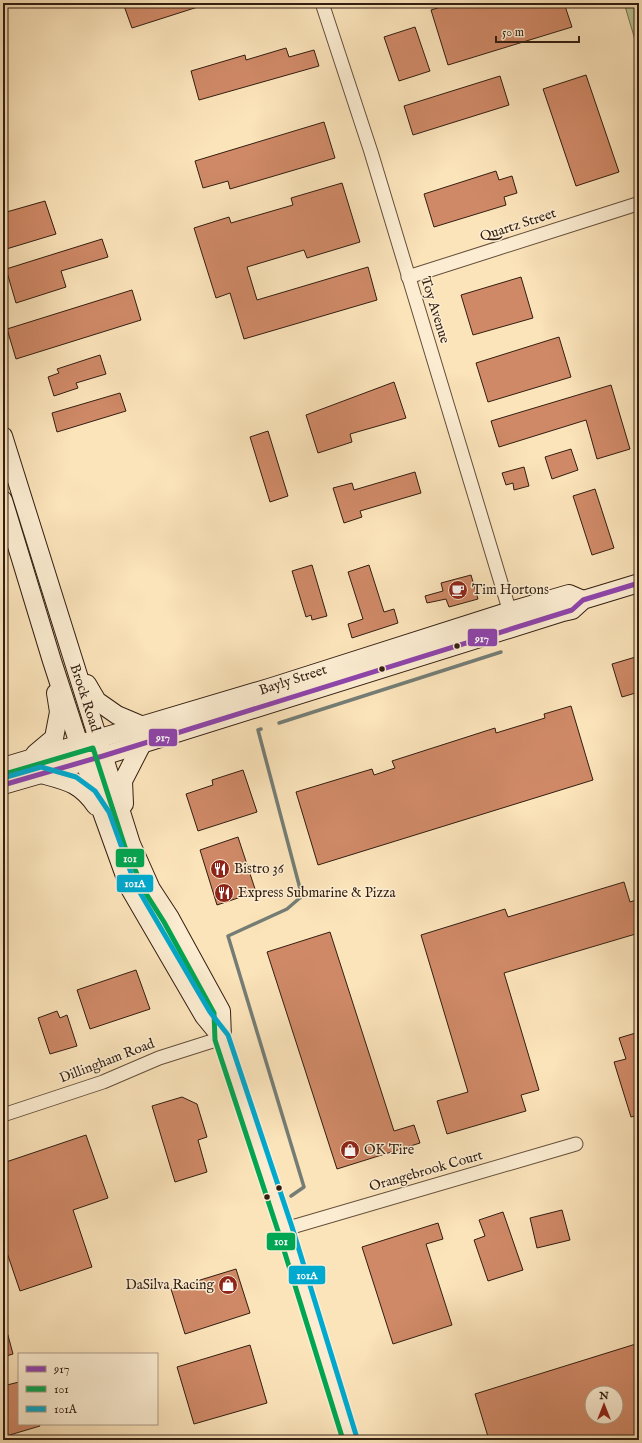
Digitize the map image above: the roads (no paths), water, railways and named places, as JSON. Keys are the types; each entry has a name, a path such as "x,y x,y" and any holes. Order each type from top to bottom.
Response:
{"main road":[{"name":"Brock Road","path":"3,436 131,844 151,889 170,918 221,1011 222,1038 285,1230 350,1440"},
{"name":"Brock Road","path":"3,500 52,661 103,815 129,887 204,1016 222,1038"},
{"name":"Bayly Street","path":"3,785 85,762 572,610 583,600 639,583"},
{"name":"Bayly Street","path":"3,768 80,744 98,740 510,611 569,594 583,600"},
{"path":"72,658 97,701 117,715 143,726"},
{"path":"26,760 54,738 59,712 52,661"},
{"path":"131,844 123,799 123,781 142,744"},
{"path":"40,774 73,783 90,796 103,815"}],"street":[{"name":"Toy Avenue","path":"322,3 408,277 514,628"},
{"name":"Quartz Street","path":"408,277 637,204"},
{"name":"Dillingham Road","path":"3,1115 103,1082 159,1058 222,1038"},
{"name":"Orangebrook Court","path":"285,1230 576,1144"}],"waterway":[{"path":"279,723 501,652"},
{"path":"261,729 258,730 302,896 287,909 228,936 304,1187 291,1196"}],"place":[{"name":"Tim Hortons","path":"458,590"},
{"name":"Bistro 36","path":"220,869"},
{"name":"Express Submarine & Pizza","path":"224,893"},
{"name":"OK Tire","path":"350,1150"},
{"name":"DaSilva Racing","path":"228,1285"}]}
